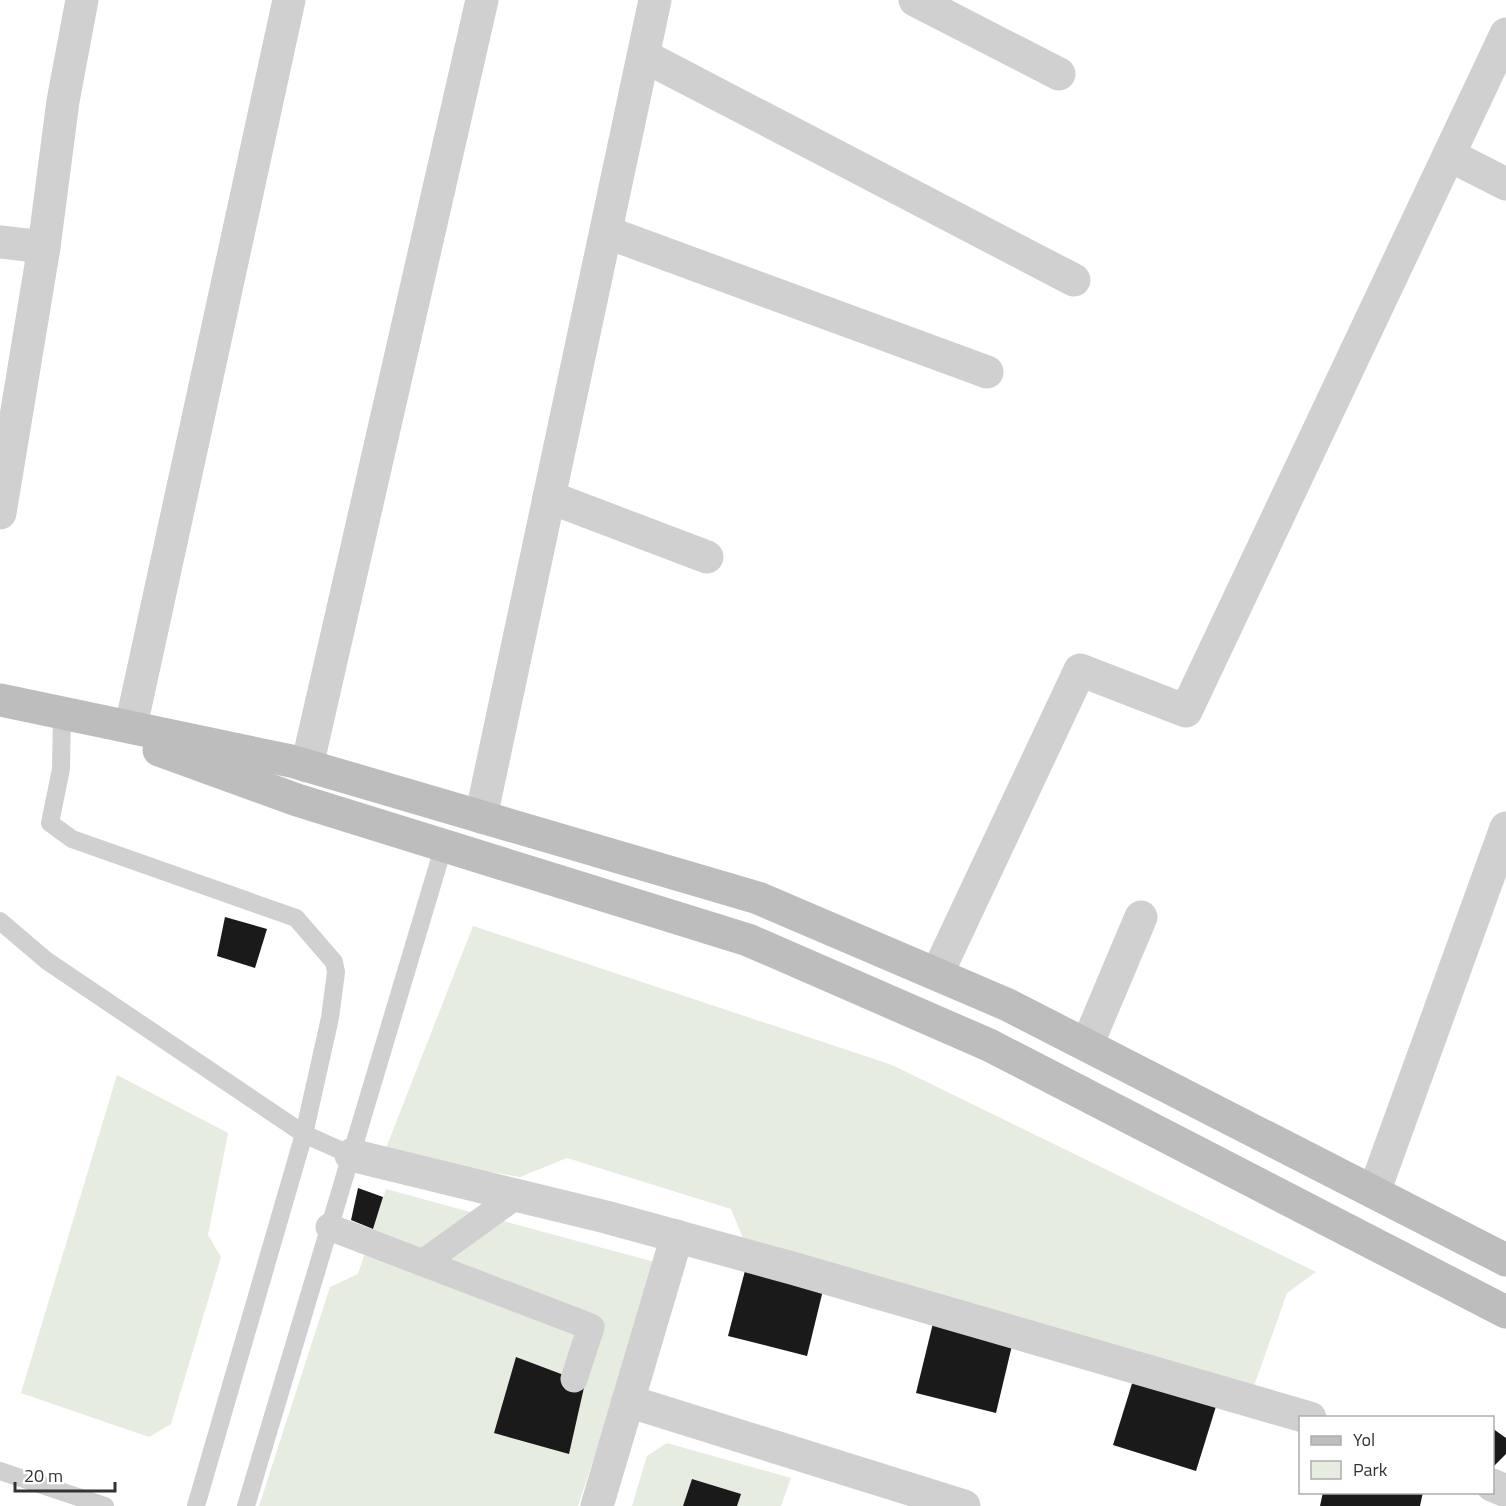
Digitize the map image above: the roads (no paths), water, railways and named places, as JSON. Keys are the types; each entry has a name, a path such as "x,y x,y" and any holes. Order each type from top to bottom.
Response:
{"main road":[{"path":"0,700 62,715 131,726 307,766 758,898 1008,1005 1506,1260"},
{"path":"62,715 297,800 748,940 989,1044 1506,1312"}],"street":[{"path":"0,513 44,247 63,102 82,0"},
{"path":"131,726 289,0"},
{"path":"307,766 482,0"},
{"path":"481,817 655,0"},
{"path":"915,0 1059,74"},
{"path":"937,974 1080,670 1186,711 1506,34"},
{"path":"644,56 1074,280"},
{"path":"1449,155 1506,184"},
{"path":"606,232 987,372"},
{"path":"0,242 44,247"},
{"path":"549,497 706,557"},
{"path":"1374,1192 1505,834"},
{"path":"1087,1045 1141,917"},
{"path":"351,1155 676,1236 1303,1416"},
{"path":"423,1263 517,1195"},
{"path":"329,1227 591,1327 574,1379"},
{"path":"597,1506 676,1236"},
{"path":"628,1401 964,1506"}],"lane":[{"path":"62,715 61,769 50,823 72,839 296,918 334,962 336,972 330,1018 304,1134 196,1506"},
{"path":"246,1506 444,845"},
{"path":"0,921 47,961 304,1134 351,1155"},
{"path":"0,1471 105,1506"}]}
